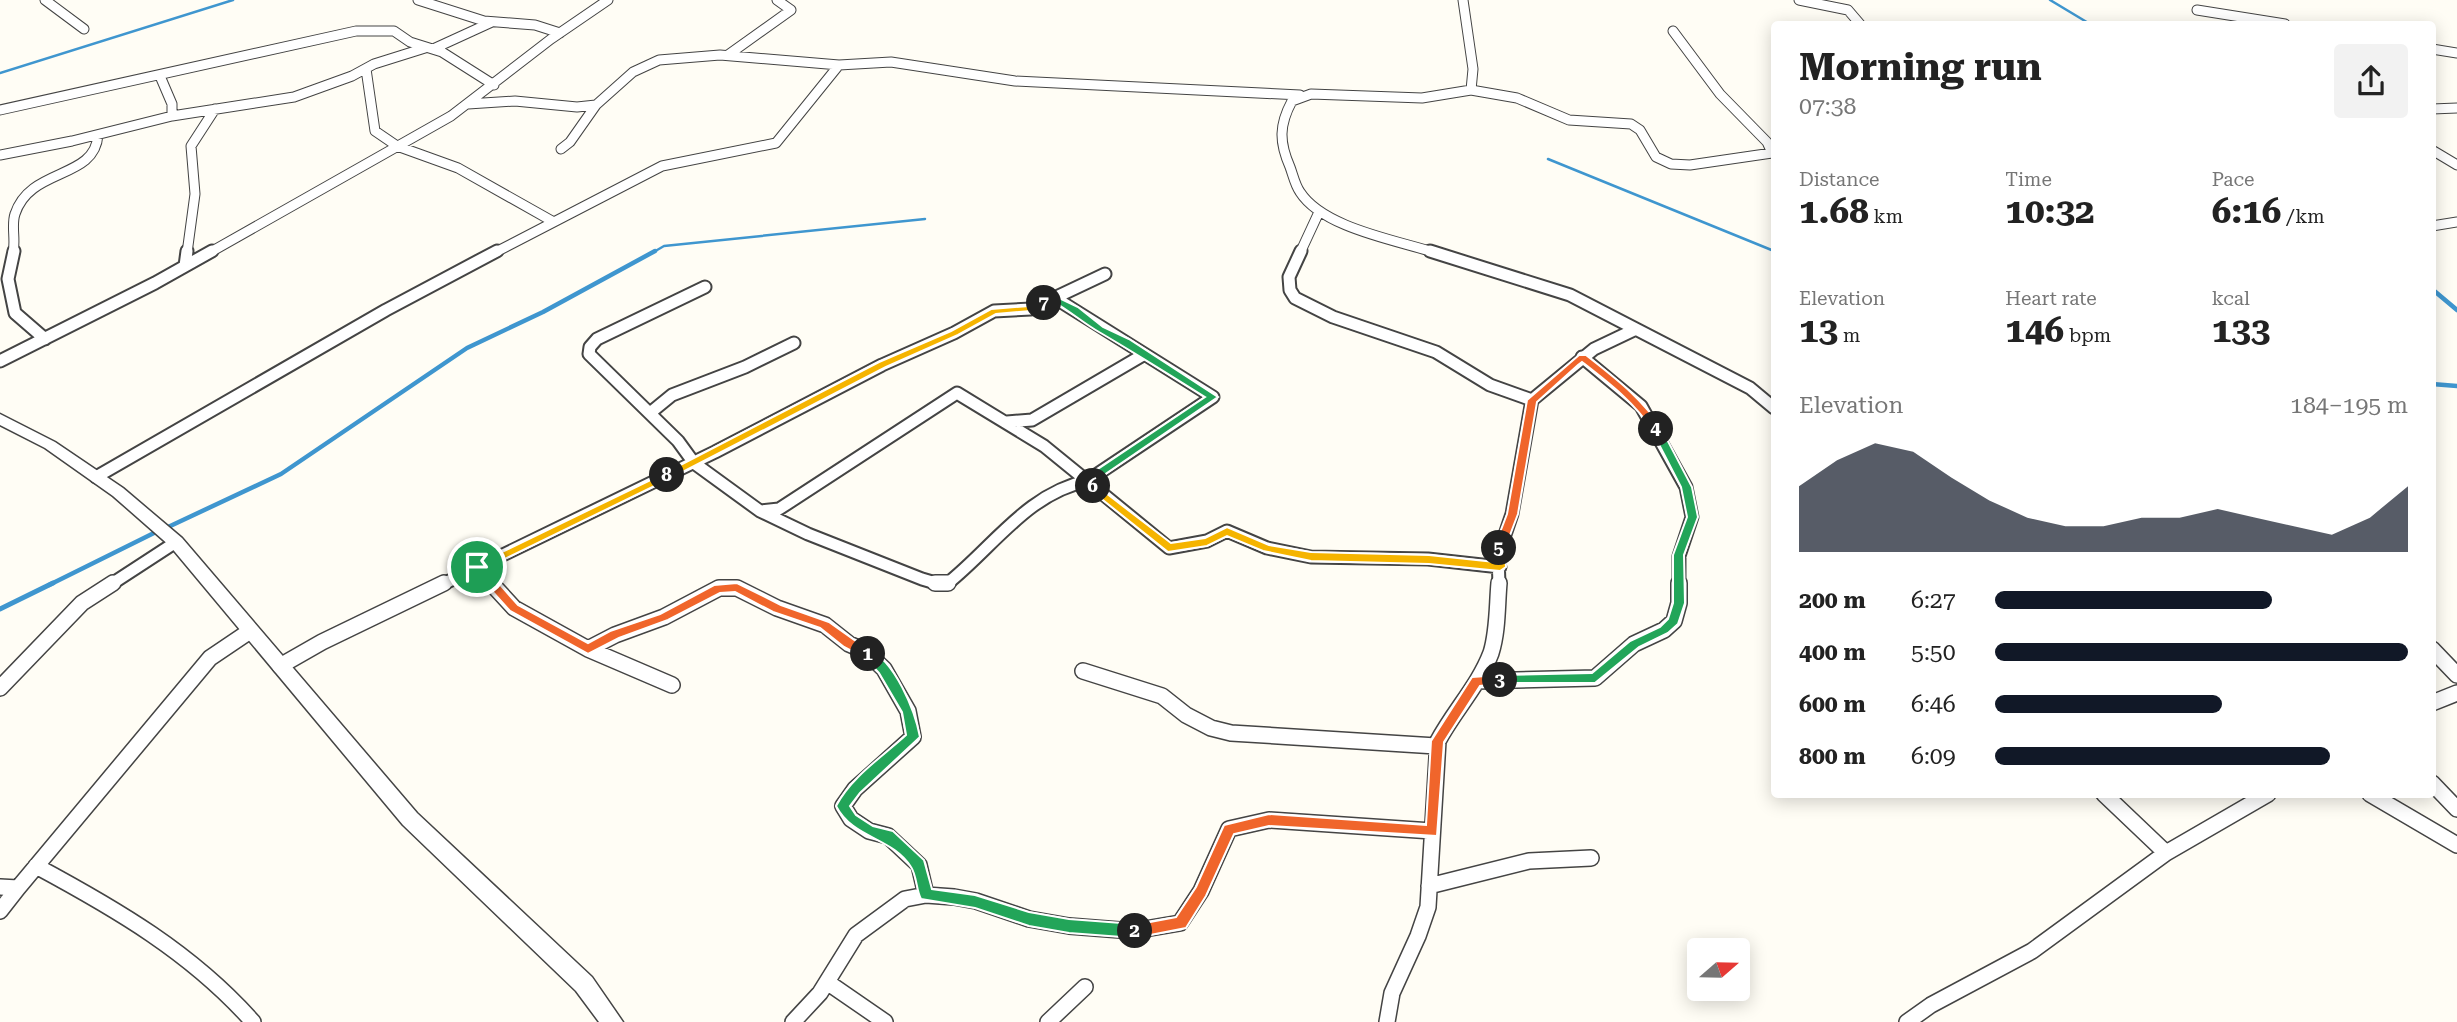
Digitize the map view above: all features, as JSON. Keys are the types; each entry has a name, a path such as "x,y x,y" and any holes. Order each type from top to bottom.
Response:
{"street":[{"path":"45,0 84,29"},
{"path":"419,0 492,22 535,24 560,33"},
{"path":"0,361 185,266 468,104 560,33 608,0"},
{"path":"728,55 791,10 777,0"},
{"path":"1463,0 1473,69 1471,90"},
{"path":"1799,0 1848,10 1857,21"},
{"path":"2197,10 2266,21"},
{"path":"0,155 98,135 172,116 294,97 366,69 429,49 492,22"},
{"path":"0,110 356,31 388,29 429,49 442,52 494,85"},
{"path":"1673,31 1714,87 1771,145"},
{"path":"2436,50 2457,53"},
{"path":"561,149 570,142 596,105 633,72 659,60 685,56 728,55 839,65 891,62 1014,81 1301,96 1422,98 1471,90 1517,98 1569,120 1630,124 1640,130 1656,157 1671,164 1690,165 1771,154"},
{"path":"96,477 386,310 552,221 662,166 776,143 839,65"},
{"path":"366,69 375,131 397,146 458,168 552,221"},
{"path":"160,76 172,104 172,116"},
{"path":"1301,96 1292,101 1283,118 1280,139 1300,192 1319,212 1342,223 1570,295 1750,388 1771,406"},
{"path":"468,104 514,101 577,107 596,105"},
{"path":"2436,109 2457,108"},
{"path":"185,266 195,194 191,146 215,109"},
{"path":"45,339 15,313 8,279 15,244 14,215 30,189 91,158 97,148 98,135"},
{"path":"2436,152 2457,165"},
{"path":"1319,212 1289,277 1290,290 1295,298 1333,317 1436,352 1490,385 1532,400"},
{"path":"2436,225 2457,222"},
{"path":"280,666 322,642 694,463 882,365 954,333 994,311 1031,309 1105,274"},
{"path":"705,287 597,339 589,354 678,441 694,463 760,511 808,534 939,584 948,583 957,577 1013,522 1059,487 1087,481 1213,397 1055,298"},
{"path":"1387,1022 1392,994 1424,928 1429,886 1436,746 1491,652 1500,567 1498,555 1512,514 1532,400 1583,357 1611,339 1636,329"},
{"path":"650,413 672,395 745,367 794,343"},
{"path":"1007,422 1032,420 1143,355"},
{"path":"1476,681 1595,678 1634,644 1664,630 1674,621 1679,603 1679,555 1692,517 1686,487 1641,406 1583,357"},
{"path":"760,511 779,509 957,393 1044,446 1168,548 1207,541 1227,531 1267,548 1311,557 1429,559 1500,567"},
{"path":"0,419 50,445 167,533 410,819 584,984 612,1022"},
{"path":"0,688 82,603 167,533"},
{"path":"477,567 514,608 588,649 672,685"},
{"path":"588,649 615,635 664,617 719,588 737,588 777,608 825,625 849,644 866,652 884,669 908,711 913,737 855,789 843,806 851,819 869,831 888,836 919,865 926,895"},
{"path":"0,911 210,658 250,631"},
{"path":"2436,653 2457,675"},
{"path":"1083,671 1162,696 1186,715 1211,728 1231,733 1436,746"},
{"path":"2436,701 2457,693"},
{"path":"2436,787 2457,808"},
{"path":"2108,798 2166,853"},
{"path":"1907,1022 1930,1005 2032,951 2166,853 2261,798"},
{"path":"2377,798 2457,845"},
{"path":"793,1022 820,993 856,936 905,899 926,895 975,901 1029,919 1069,926 1133,931 1157,929 1180,923 1201,891 1229,829 1269,820 1432,831"},
{"path":"1429,886 1527,861 1563,856 1591,858"},
{"path":"36,866 125,912 169,944 234,999 253,1022"},
{"path":"0,887 18,888"},
{"path":"827,982 886,1022"},
{"path":"1048,1022 1085,987"}],"waterway":[{"path":"0,73 233,0"},
{"path":"2050,0 2085,21"},
{"path":"1548,159 1771,250"},
{"path":"652,253 664,246 925,219"},
{"path":"166,528 281,474 467,348 543,312 655,251"},
{"path":"2436,292 2457,310"},
{"path":"2436,384 2457,386"},
{"path":"49,585 158,531"},
{"path":"0,609 53,583"}],"route":[{"path":"1055,298 1088,318 1100,329 1125,341 1143,355 1213,397 1087,481 1168,548 1207,541 1227,531 1267,548 1311,557 1429,559 1500,567 1498,555 1512,514 1524,458 1532,400 1583,357 1641,406 1686,487 1692,517 1679,555 1679,603 1674,621 1664,630 1634,644 1601,675 1589,680 1538,678 1476,681 1438,741 1432,831 1269,820 1229,829 1201,891 1180,923 1133,931 1069,926 1029,919 975,901 926,895 919,865 888,836 869,831 851,819 843,806 855,789 889,762 913,737 908,711 884,669 866,652 849,644 825,625 777,608 737,588 719,588 664,617 615,635 588,649 514,608 477,567 715,452 882,365 954,333 994,311 1031,309 1055,298"}]}
